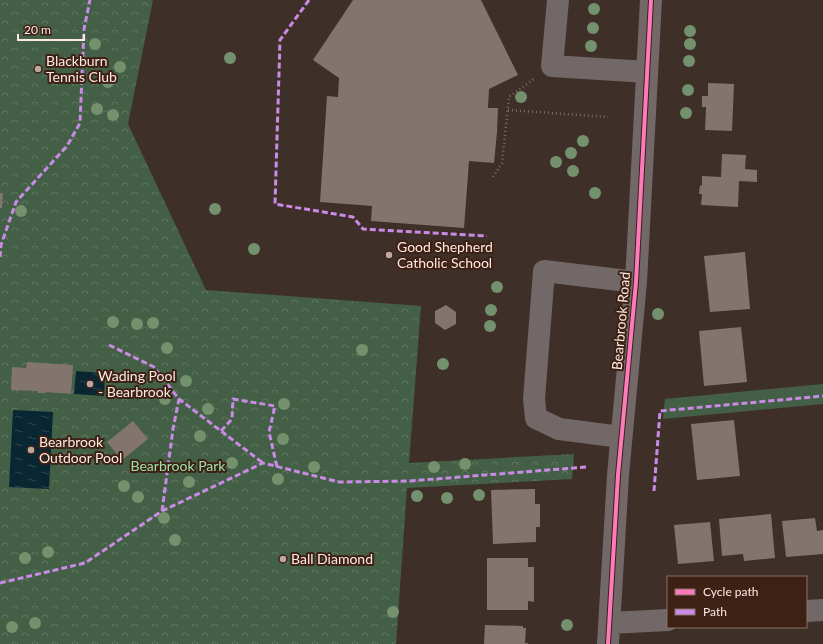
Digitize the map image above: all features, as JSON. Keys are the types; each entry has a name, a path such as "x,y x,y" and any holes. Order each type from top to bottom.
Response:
{"street":[{"path":"558,0 552,66 647,72"},
{"name":"Bearbrook Road","path":"609,634 621,437 636,282 651,0"},
{"path":"621,437 559,429 536,418 534,399 544,271 636,282"},
{"path":"807,611 823,610"},
{"path":"609,634 667,620"}],"path":[{"path":"493,177 502,163 509,97 552,66"},
{"path":"508,110 608,117"}],"green space":[{"name":"Bearbrook Park","path":"0,0 153,0 128,124 206,290 421,306 409,463 574,454 572,479 407,488 396,644 0,644"},
{"path":"823,384 823,404 663,419 665,399"}],"water":[{"name":"Wading Pool - Bearbrook","path":"76,371 105,373 104,396 74,394"},
{"name":"Bearbrook Outdoor Pool","path":"13,410 53,412 49,489 9,487"}],"building":[{"path":"353,0 481,0 518,75 489,89 488,108 498,108 494,163 469,161 464,228 371,221 372,206 320,202 327,96 338,97 339,78 313,60"},
{"path":"708,83 734,84 732,131 705,130 706,107 702,107 702,96 708,96"},
{"path":"722,154 746,155 745,169 757,170 757,182 739,181 738,207 701,205 702,194 699,194 700,185 702,186 702,176 721,177"},
{"path":"0,193 3,193 2,208 0,208"},
{"path":"745,252 750,309 710,312 704,256"},
{"path":"446,305 456,312 456,324 445,330 435,323 435,311"},
{"path":"741,327 747,382 704,386 699,331"},
{"path":"27,362 73,365 71,394 11,390 12,367 26,368"},
{"path":"734,420 740,476 697,480 691,424"},
{"path":"133,421 148,439 122,460 107,442"},
{"path":"535,489 535,504 540,504 540,527 536,527 536,542 493,544 491,490"},
{"path":"771,514 775,558 744,561 743,554 722,556 719,519"},
{"path":"815,518 817,531 823,530 823,554 786,557 782,521"},
{"path":"710,522 714,561 678,564 674,525"},
{"path":"487,558 528,558 528,567 534,567 534,602 528,601 528,610 487,610"},
{"path":"485,625 523,626 523,628 526,628 525,643 528,644 484,644"}],"marked path":[{"path":"0,257 1,245 16,202 67,146 80,123 84,29 90,0"},
{"path":"309,0 280,40 275,204 353,217 363,229 487,236"},
{"path":"109,345 154,367 179,399 263,463"},
{"path":"654,491 660,411 823,396"},
{"path":"162,511 173,429 179,399"},
{"path":"221,431 232,419 233,399 275,406 269,432 277,467"},
{"path":"0,583 85,563 162,511 263,463 339,482 410,481 586,467"}],"cycle path":[{"path":"608,644 618,475 636,282 651,0"}],"place":[{"name":"Blackburn Tennis Club","path":"38,69"},
{"name":"Good Shepherd Catholic School","path":"389,255"},
{"name":"Wading Pool - Bearbrook","path":"90,384"},
{"name":"Bearbrook Outdoor Pool","path":"31,450"},
{"name":"Ball Diamond","path":"283,559"}]}
